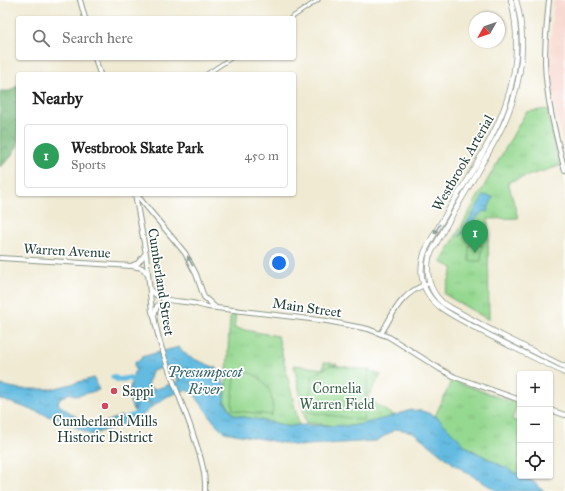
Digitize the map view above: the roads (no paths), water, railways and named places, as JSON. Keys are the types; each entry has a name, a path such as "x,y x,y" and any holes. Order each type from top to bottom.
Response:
{"highway":[{"name":"Westbrook Arterial","path":"423,285 421,269 425,251 494,134 510,94 514,73 516,46 515,21 511,0"},
{"name":"Westbrook Arterial","path":"429,283 427,268 429,257 499,134 514,96 519,74 522,48 521,29 516,0"},
{"path":"429,283 434,294 444,304 504,337 565,367"},
{"path":"423,285 428,295 442,309 487,334 565,373"}],"main road":[{"path":"80,0 84,16"},
{"path":"550,0 545,62 547,84 556,137 565,171"},
{"path":"96,60 100,72"},
{"name":"Cumberland Street","path":"135,196 146,254 152,312 162,351 198,450 204,472 205,491"},
{"path":"137,196 152,212 185,253 191,262 204,297 216,307"},
{"name":"Cumberland Street","path":"139,213 142,208 152,212"},
{"path":"132,266 138,263 146,254"},
{"name":"Warren Avenue","path":"0,258 132,266 142,268 148,274"},
{"path":"381,334 402,299 423,285 429,283"},
{"path":"150,290 156,296 166,300"},
{"path":"194,303 200,302 204,297"},
{"path":"154,316 157,306 166,300"},
{"name":"Main Street","path":"166,300 337,323 368,329 400,344 450,374 517,399"},
{"path":"553,411 565,414"}],"street":[{"path":"294,16 318,0"},
{"path":"210,72 228,60"}],"water":[{"path":"484,195 493,197 487,212 483,211 459,237"},
{"name":"Presumpscot River","path":"179,347 189,357 216,368 226,387 224,401 234,415 289,427 297,425 353,426 411,410 422,411 436,416 468,448 517,473 517,479 528,479 544,491 497,491 455,465 413,432 396,429 376,441 299,446 224,432 214,422 194,394 186,390 168,396 154,405 141,395 133,410 127,393 129,392 134,372 136,371 134,364 136,363 135,361 141,360 141,357","holes":["171,365 177,379 181,380 157,389 149,388 148,380 150,379 152,371"]},
{"path":"94,378 99,390 76,396 70,393 62,397 58,402 59,405 87,423 103,423 121,416 124,424 91,435 58,418 47,416 0,399 0,385 20,389 52,389"},
{"path":"141,396 153,406 138,419 134,411"}],"waterway":[{"name":"Presumpscot River","path":"113,377 119,380 130,378 138,383"},
{"name":"Presumpscot River","path":"116,422 135,415 140,410"}],"place":[{"name":"Westbrook Skate Park","path":"475,253"},
{"name":"Sappi","path":"114,391"},
{"name":"Cumberland Mills Historic District","path":"105,406"}],"park label":[{"name":"Cornelia Warren Field","path":"337,396"}]}
